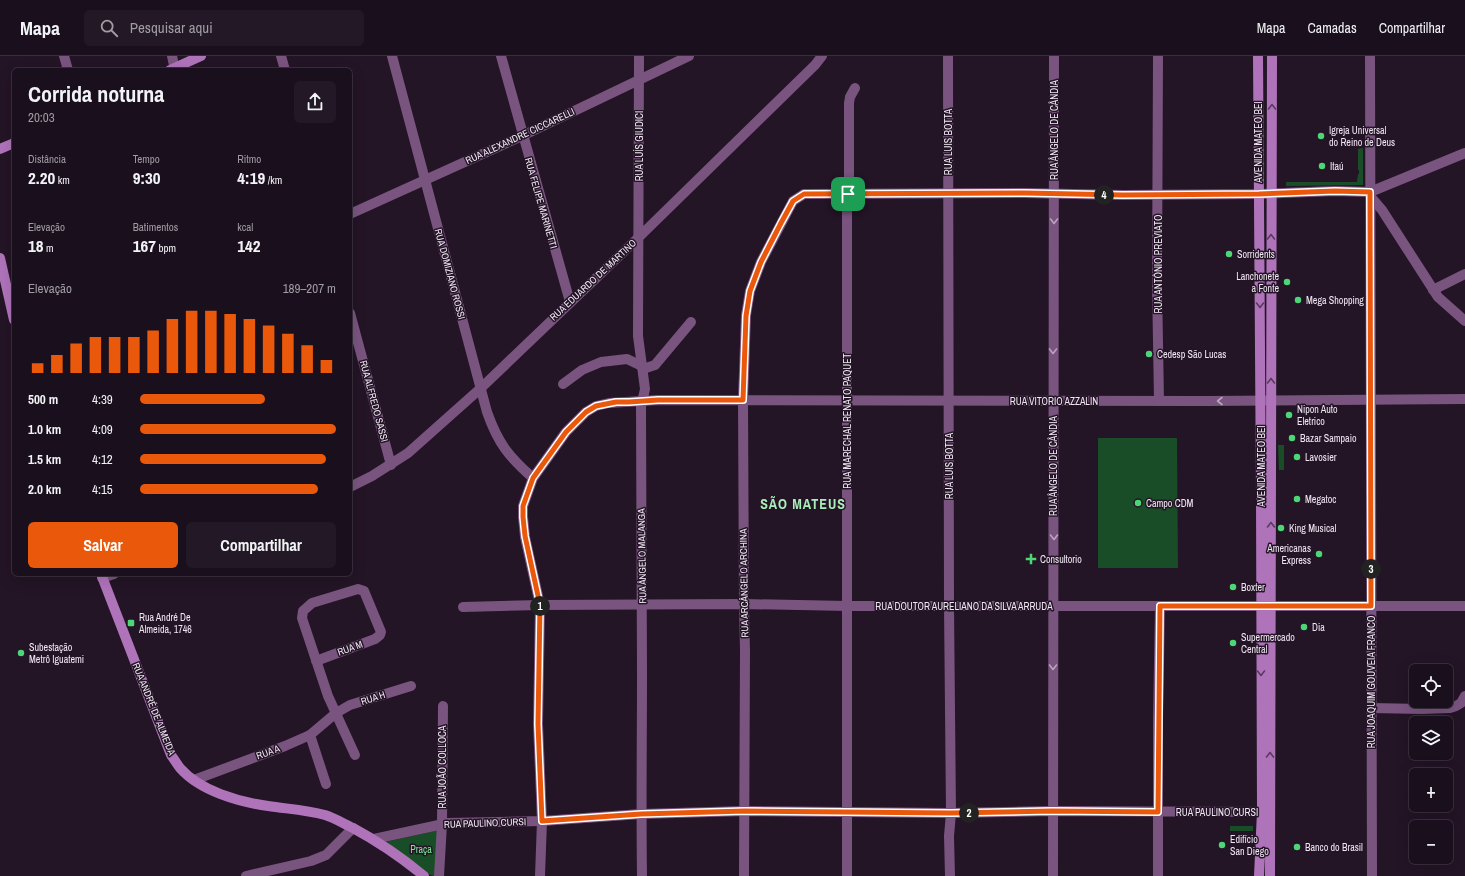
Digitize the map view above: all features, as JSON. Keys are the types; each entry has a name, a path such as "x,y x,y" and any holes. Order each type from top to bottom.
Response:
{"main road":[{"path":"176,68 201,56"},
{"name":"AVENIDA MATEO BEI","path":"1258,56 1260,400 1266,606"},
{"name":"AVENIDA MATEO BEI","path":"1270,876 1266,812 1266,606 1271,400 1272,56"},
{"path":"0,149 12,144"},
{"path":"0,258 4,296 12,315"},
{"name":"RUA ANDRÉ DE ALMEIDA","path":"101,576 171,755 180,768 206,788 241,801 268,806 300,809 327,816 374,839 424,876"},
{"name":"AVENIDA MATEO BEI","path":"1259,876 1266,812"}],"street":[{"path":"64,56 67,68"},
{"path":"172,56 174,68"},
{"path":"281,56 284,68"},
{"name":"RUA DOMIZIANO ROSSI","path":"392,56 481,388 494,430 510,457 533,478"},
{"name":"RUA FELIPE MARINETTI","path":"501,56 522,136 570,302"},
{"name":"RUA LUÍS GIUDICI","path":"639,56 639,237"},
{"name":"RUA ALEXANDRE CICCARELLI","path":"352,213 522,136 689,56"},
{"name":"RUA EDUARDO DE MARTINO","path":"352,486 372,476 408,453 481,388 639,237 815,65 822,56"},
{"name":"RUA LUIS BOTTA","path":"948,56 950,876"},
{"name":"RUA ÂNGELO DE CÂNDIA","path":"1053,876 1054,56"},
{"name":"RUA ANTÔNIO PREVIATO","path":"1158,56 1159,401"},
{"name":"RUA JOAQUIM GOUVEIA FRANCO","path":"1370,56 1372,876"},
{"name":"RUA MARECHAL RENATO PAQUET","path":"847,876 847,202 849,103 850,97 855,88"},
{"path":"848,194 1158,195 1272,194 1335,191 1370,194 1465,153"},
{"name":"RUA ARCÂNGELO ARCHINA","path":"744,876 745,650 743,400 746,316 750,291 761,262 793,201 804,194 848,194"},
{"path":"1370,194 1382,210 1433,290 1443,302 1465,321"},
{"name":"RUA ÂNGELO MALANGA","path":"639,237 638,336 645,389 641,408 642,876"},
{"path":"1433,290 1465,274"},
{"name":"RUA ALFREDO SASSI","path":"352,320 391,464"},
{"path":"563,384 582,370 600,362 627,360 632,361 641,367 650,367 659,363 691,322"},
{"name":"RUA VITORIO AZZALIN","path":"540,876 542,821 538,724 540,605 525,536 523,506 533,478 566,432 586,412 596,406 609,403 643,400 1159,401 1465,399"},
{"name":"RUA M","path":"361,589 366,594 381,632 380,635 375,639 316,661 302,618 304,611 312,604 361,589"},
{"name":"RUA DOUTOR AURELIANO DA SILVA ARRUDA","path":"463,607 744,604 847,606 1465,606"},
{"path":"1158,876 1160,606"},
{"path":"316,661 328,696 355,755"},
{"name":"RUA H","path":"336,713 350,705 411,686"},
{"path":"1371,708 1450,708 1461,703 1465,696"},
{"name":"RUA JOÃO COLLOCA","path":"439,876 442,824 443,706"},
{"name":"RUA A","path":"194,780 285,746 310,735 336,713"},
{"path":"310,735 326,784"},
{"name":"RUA PAULINO CURSI","path":"374,839 448,823 542,821 641,814 745,811 951,813 1052,811 1266,812"},
{"path":"246,876 311,861 326,855 353,828"}],"green space":[{"path":"1363,148 1363,185 1286,186 1286,182 1357,182 1359,174 1358,149"},
{"name":"Campo CDM","path":"1098,438 1177,438 1178,568 1098,568"},
{"path":"1278,445 1284,445 1284,470 1279,470"},
{"path":"1230,826 1253,826 1253,831 1230,831"},
{"name":"Praça","path":"439,830 435,876 424,872 385,842"}],"place":[{"name":"Igreja Universal do Reino de Deus","path":"1321,136"},
{"name":"Itaú","path":"1322,166"},
{"name":"Sorridents","path":"1229,254"},
{"name":"Lanchonete a Fonte","path":"1287,282"},
{"name":"Mega Shopping","path":"1298,300"},
{"name":"Cedesp São Lucas","path":"1149,354"},
{"name":"Nipon Auto Eletrico","path":"1289,415"},
{"name":"Bazar Sampaio","path":"1292,438"},
{"name":"Lavosier","path":"1297,457"},
{"name":"Megatoc","path":"1297,499"},
{"name":"Campo CDM","path":"1138,503"},
{"name":"King Musical","path":"1281,528"},
{"name":"Americanas Express","path":"1319,554"},
{"name":"Consultorio","path":"1031,559"},
{"name":"Boxter","path":"1233,587"},
{"name":"Rua André De Almeida, 1746","path":"131,623"},
{"name":"Dia","path":"1304,627"},
{"name":"Supermercado Central","path":"1233,643"},
{"name":"Subestação Metrô Iguatemi","path":"21,653"},
{"name":"Edifício San Diego","path":"1222,845"},
{"name":"Banco do Brasil","path":"1297,847"}],"district":[{"name":"SÃO MATEUS","path":"803,504"}],"route":[{"path":"1335,191 1370,192 1371,606 1160,606 1158,812 1052,811 951,813 745,811 641,814 542,821 538,724 540,605 523,526 523,506 533,478 574,422 596,406 616,402 643,400 743,400 747,302 761,262 793,201 804,194 848,194 1025,193 1123,195 1259,194 1335,191"}]}
